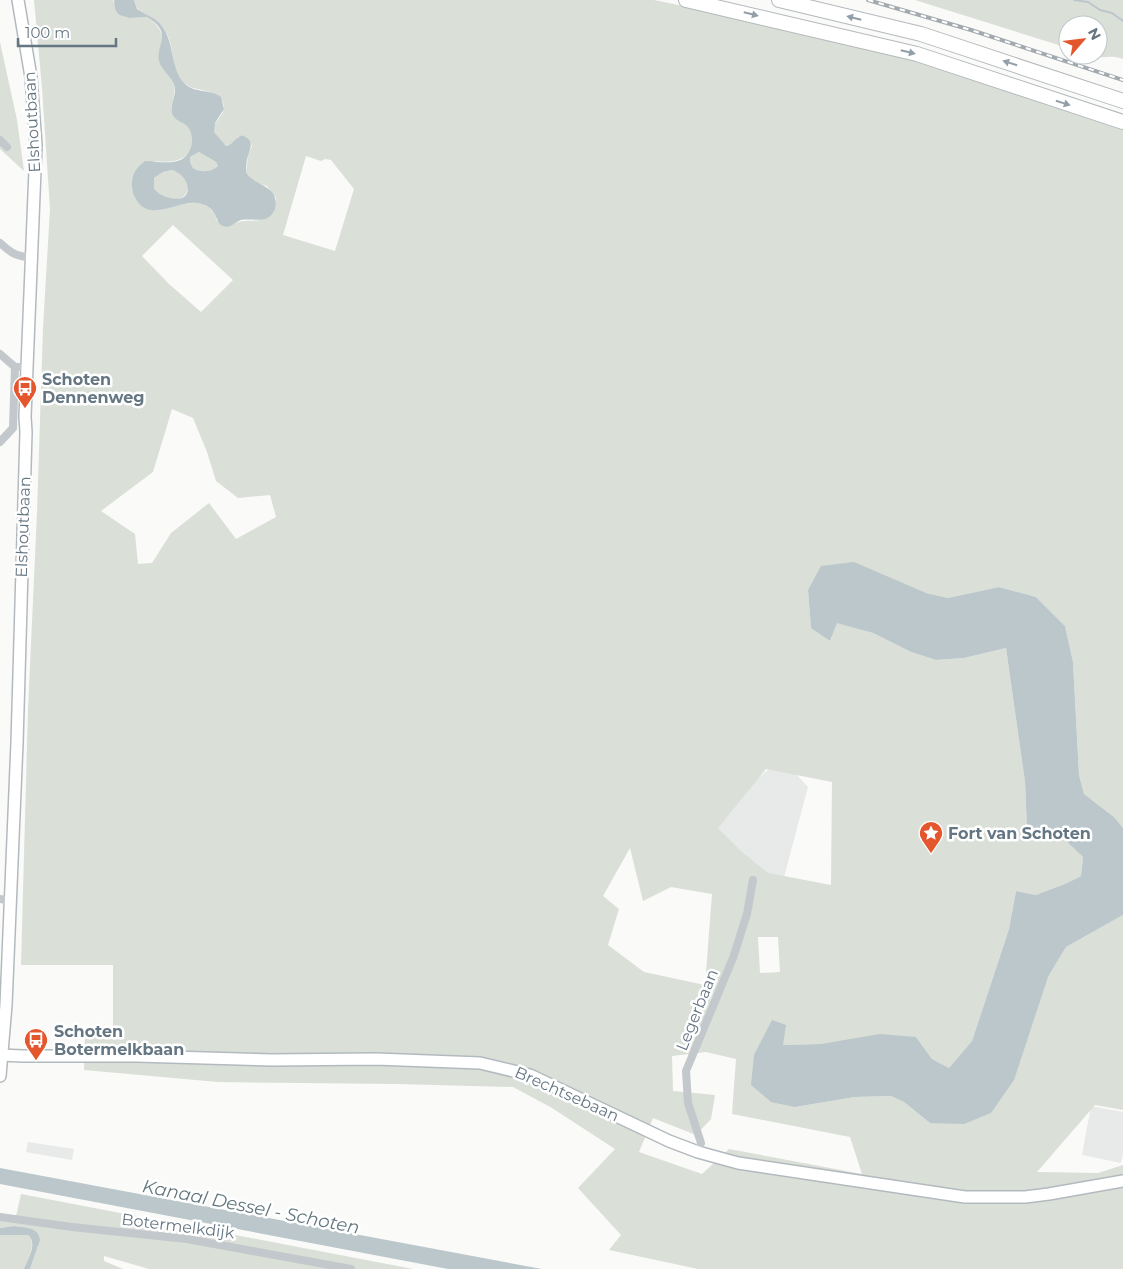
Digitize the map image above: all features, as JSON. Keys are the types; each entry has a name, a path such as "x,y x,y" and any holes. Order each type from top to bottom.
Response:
{"highway":[{"path":"686,0 917,54 1123,122"},
{"path":"779,0 921,34 1123,101"}],"main road":[{"name":"Elshoutbaan","path":"0,1076 6,1005 5,900 17,734 27,369 36,160 29,60 18,0"},
{"name":"Brechtsebaan","path":"1,1055 137,1056 272,1060 376,1059 480,1063 530,1075 669,1141 698,1152 738,1163 966,1197 1025,1197 1123,1181"}],"street":[{"path":"0,140 7,146"},
{"path":"0,243 18,257 32,258"},
{"path":"0,354 15,367 27,369"},
{"path":"0,442 13,428 15,367"},
{"name":"Legerbaan","path":"698,1152 700,1143 688,1103 686,1070 739,942 747,914 753,880"},
{"name":"Botermelkdijk","path":"0,1217 72,1227 187,1239 352,1269"}],"shaded area":[{"path":"34,0 113,0 119,15 129,18 147,17 150,19 157,26 163,37 159,59 174,86 171,108 177,119 188,126 193,140 192,148 184,157 178,160 155,161 132,179 132,191 154,210 181,204 199,203 207,206 213,212 217,221 229,226 242,221 267,217 273,213 276,198 267,186 254,182 246,172 248,156 252,146 245,136 238,137 233,144 226,146 215,135 213,127 224,109 220,98 211,92 188,86 184,83 176,70 166,32 153,18 137,8 134,0 654,0 718,13 915,61 1123,129 1123,828 1114,817 1084,794 1079,775 1073,662 1065,626 1036,597 999,587 948,598 926,593 808,590 811,627 830,641 837,622 873,633 911,652 936,660 964,658 1006,648 1025,782 1027,829 1064,839 1083,857 1081,876 1036,895 1016,891 1009,929 972,1041 949,1068 932,1059 916,1037 782,1045 773,1021 795,1107 855,1097 891,1096 904,1102 930,1123 1048,977 1066,947 1123,915 1123,1110 1095,1105 1037,1172 1098,1173 1123,1165 1123,1269 698,1269 609,1250 621,1235 578,1188 615,1149 552,1108 513,1087 218,1082 84,1070 85,1035 113,1036 113,965 21,965 28,709 43,328 50,209","holes":["306,156 321,161 325,159 331,160 354,189 335,251 283,235","173,225 233,280 201,312 169,284 142,256","172,409 193,418 216,481 238,498 270,495 276,517 236,539 209,503 171,533 152,563 138,564 135,534 101,511 153,472","766,769 832,782 831,885 768,873 742,852 718,828","630,848 643,901 671,887 712,894 705,985 644,972 608,945 619,909 603,896","758,937 778,937 780,972 760,973","706,1052 736,1059 732,1114 850,1137 862,1174 729,1149 702,1174 639,1152 653,1118 696,1135 711,1119 715,1095 673,1091 672,1056"]},
{"path":"114,0 134,0 137,9 156,20 162,26 169,40 177,71 185,84 193,89 221,97 224,109 215,123 214,132 226,146 241,136 246,137 250,142 251,146 246,172 274,195 276,201 275,209 269,217 261,220 241,220 226,227 220,224 209,207 203,204 189,203 166,209 150,210 138,202 133,193 132,183 133,175 139,166 145,161 170,162 182,159 192,146 192,138 189,128 174,117 172,113 175,86 160,64 159,51 162,35 160,29 156,23 147,17 129,18 119,15 115,9","holes":["199,152 216,162 218,166 206,171 193,168 190,157","172,170 179,173 187,184 187,194 178,199 162,196 154,188 154,178 163,172"]},
{"path":"915,0 1123,0 1123,59 1108,57 1108,15 1058,15 1058,45"},
{"path":"0,42 17,120 24,171 0,149"},
{"path":"199,152 216,162 218,166 206,171 193,168 190,157"},
{"path":"172,170 182,176 187,183 188,190 184,196 171,200 162,197 154,188 154,178 163,172"},
{"path":"854,562 926,593 948,598 999,587 1036,597 1065,626 1073,662 1079,775 1084,794 1114,817 1123,828 1123,915 1066,947 1048,977 1014,1080 991,1113 964,1124 930,1123 904,1102 891,1096 855,1097 795,1107 771,1102 751,1085 754,1055 772,1020 786,1025 783,1045 821,1044 880,1034 916,1037 932,1059 949,1068 972,1041 1009,929 1016,891 1036,895 1081,876 1083,857 1064,839 1027,829 1025,782 1006,648 964,658 936,660 911,652 873,633 837,623 830,641 811,628 808,590 821,566"},
{"path":"781,758 808,787 783,881 767,878 714,827 734,800"},
{"path":"1091,1106 1123,1112 1123,1153 1121,1163 1082,1155"},
{"path":"28,1142 74,1149 72,1160 26,1152"},
{"path":"0,1168 542,1269 448,1269 0,1184"},
{"path":"21,1194 413,1269 149,1269 104,1256 104,1261 123,1269 30,1269 38,1246 30,1228 14,1226 0,1228 0,1220 15,1221"},
{"path":"14,1226 30,1228 39,1235 40,1240 30,1269 24,1269 32,1247 31,1239 28,1235 0,1235 0,1228"},
{"path":"0,1235 28,1235 31,1239 32,1247 24,1269 0,1269"}],"waterway":[{"path":"1074,0 1088,2 1100,10 1112,13 1123,21"}],"railway":[{"path":"868,0 971,30 1123,80"}],"place":[{"name":"Schoten Dennenweg","path":"25,409"},
{"name":"Fort van Schoten","path":"931,854"},
{"name":"Schoten Botermelkbaan","path":"36,1061"}],"water label":[{"name":"Kanaal Dessel - Schoten","path":"251,1207"}]}
